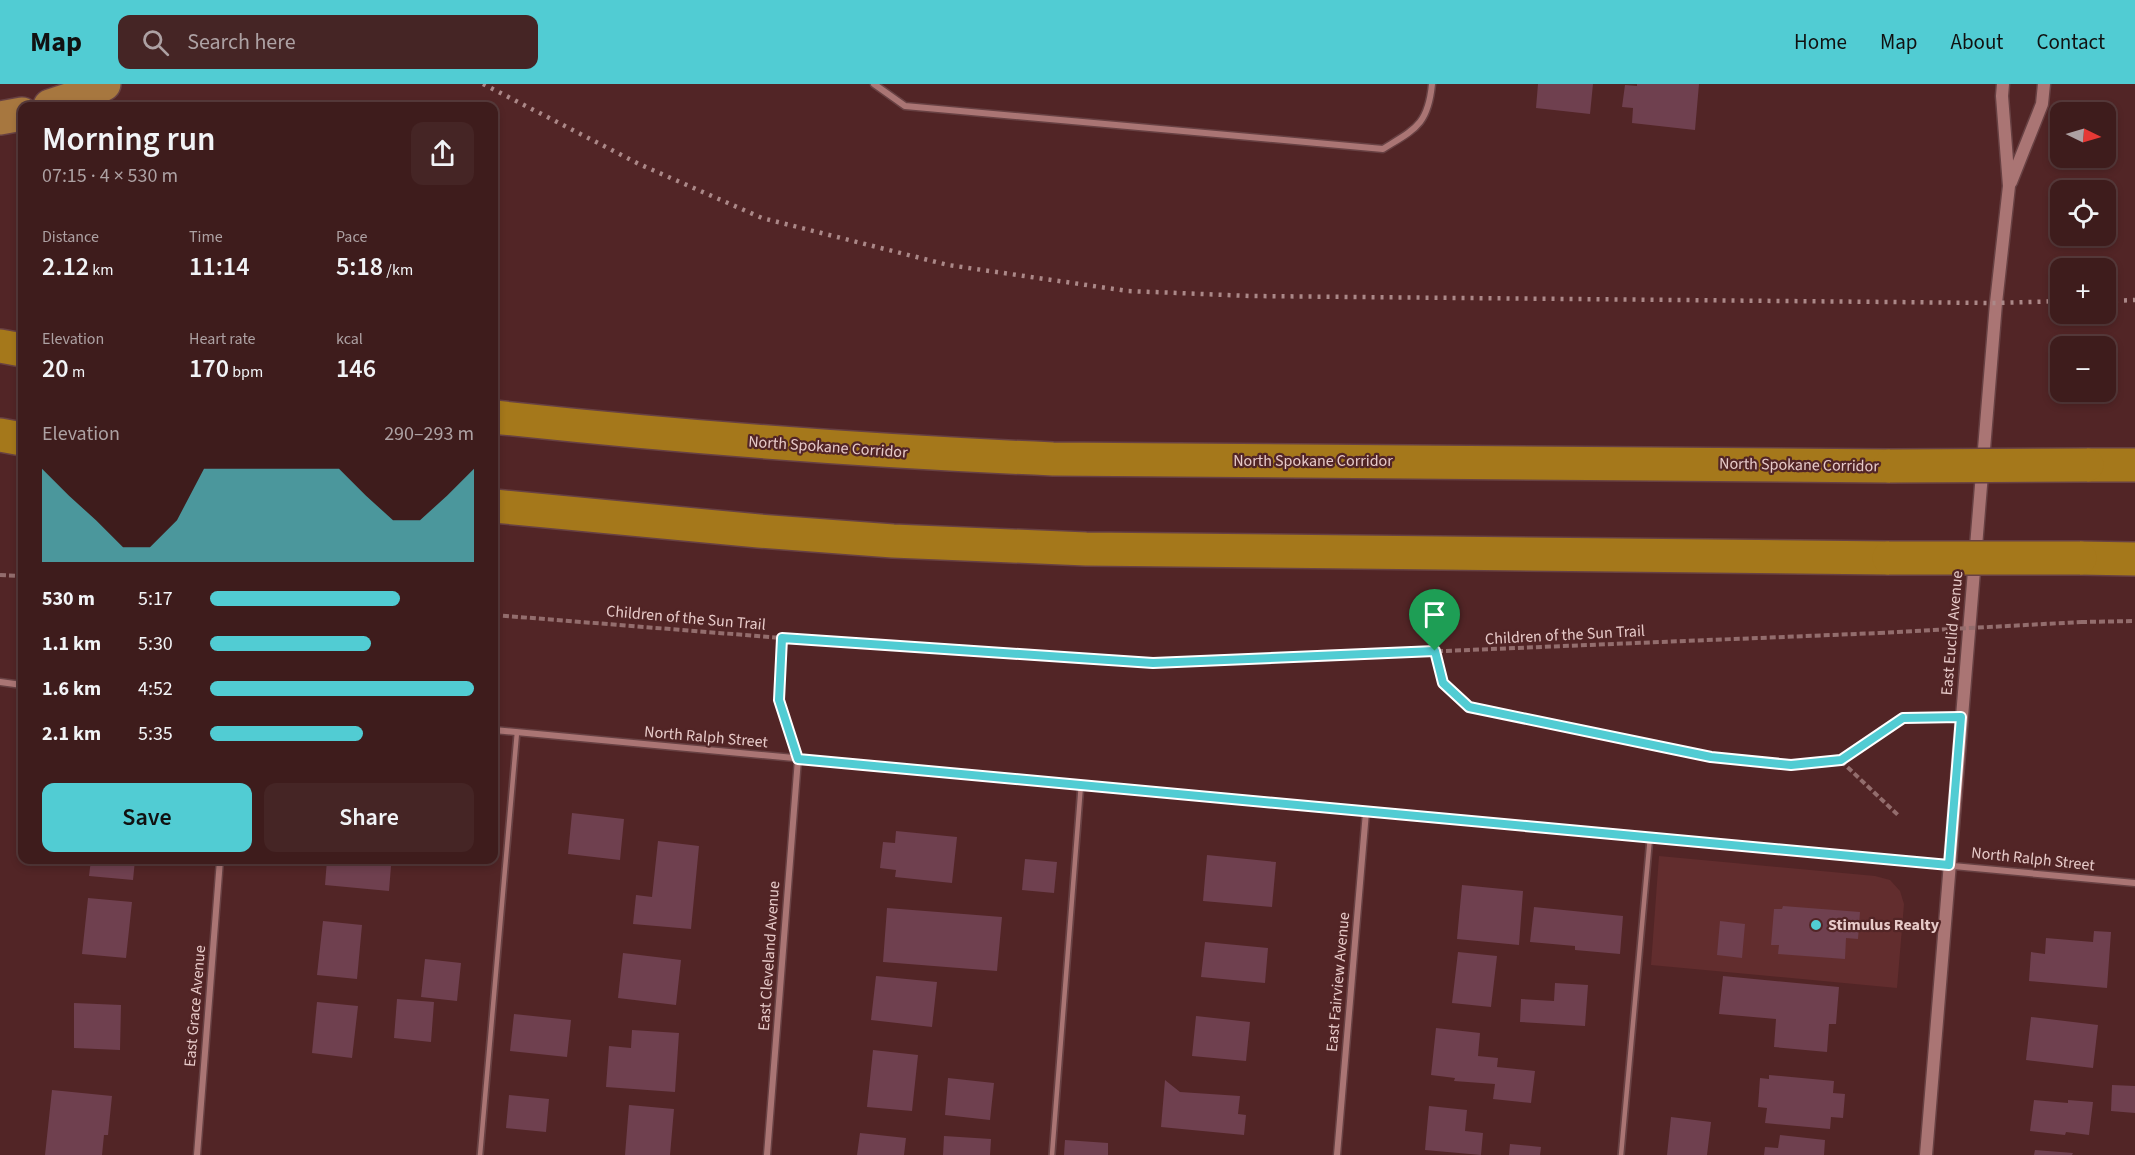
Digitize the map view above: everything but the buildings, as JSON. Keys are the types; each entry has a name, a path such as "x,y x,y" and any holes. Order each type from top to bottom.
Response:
{"highway":[{"path":"0,346 18,349"},
{"name":"North Spokane Corridor","path":"498,417 640,433 781,444 926,454 1053,459 1890,466 2135,465"},
{"path":"0,435 18,438"},
{"path":"498,506 781,533 893,541 1086,549 2135,559"}],"main road":[{"path":"62,102 86,94 104,84"},
{"name":"East Euclid Avenue","path":"1926,1155 1996,303 2009,186 2003,84"},
{"name":"East Euclid Avenue","path":"2009,186 2042,104 2044,84"},
{"path":"0,118 18,115"}],"street":[{"path":"874,84 905,106 1383,149 1418,127 1430,102 1432,84"},
{"path":"0,682 18,684"},
{"name":"North Ralph Street","path":"498,730 2135,883"},
{"name":"East Cleveland Avenue","path":"767,1155 798,759"},
{"name":"East Fairview Avenue","path":"1337,1155 1366,812"},
{"name":"East Grace Avenue","path":"197,1155 220,864"}],"lane":[{"path":"480,1155 517,732"},
{"path":"1053,1155 1081,784"},
{"path":"1621,1155 1650,837"}],"path":[{"path":"0,575 18,576"},
{"name":"Children of the Sun Trail","path":"498,615 782,638 1153,663 2135,621"},
{"path":"782,638 779,700 798,759"},
{"path":"1435,651 1443,683 1469,707 1711,757 1791,765 1841,760 1903,718 1961,717"},
{"path":"1841,760 1899,816"}],"shaded area":[{"path":"1659,856 1875,876 1890,880 1900,891 1904,904 1897,988 1651,965"}],"railway":[{"path":"483,84 639,164 762,218 948,265 1128,291 1251,296 1996,303 2050,301"},
{"path":"2116,301 2135,300"}],"place":[{"name":"Stimulus Realty","path":"1816,925"}],"route":[{"path":"782,638 1153,663 1435,651 1443,683 1469,707 1711,757 1791,765 1841,760 1903,718 1961,717 1949,865 798,759 779,700 782,638"}]}
